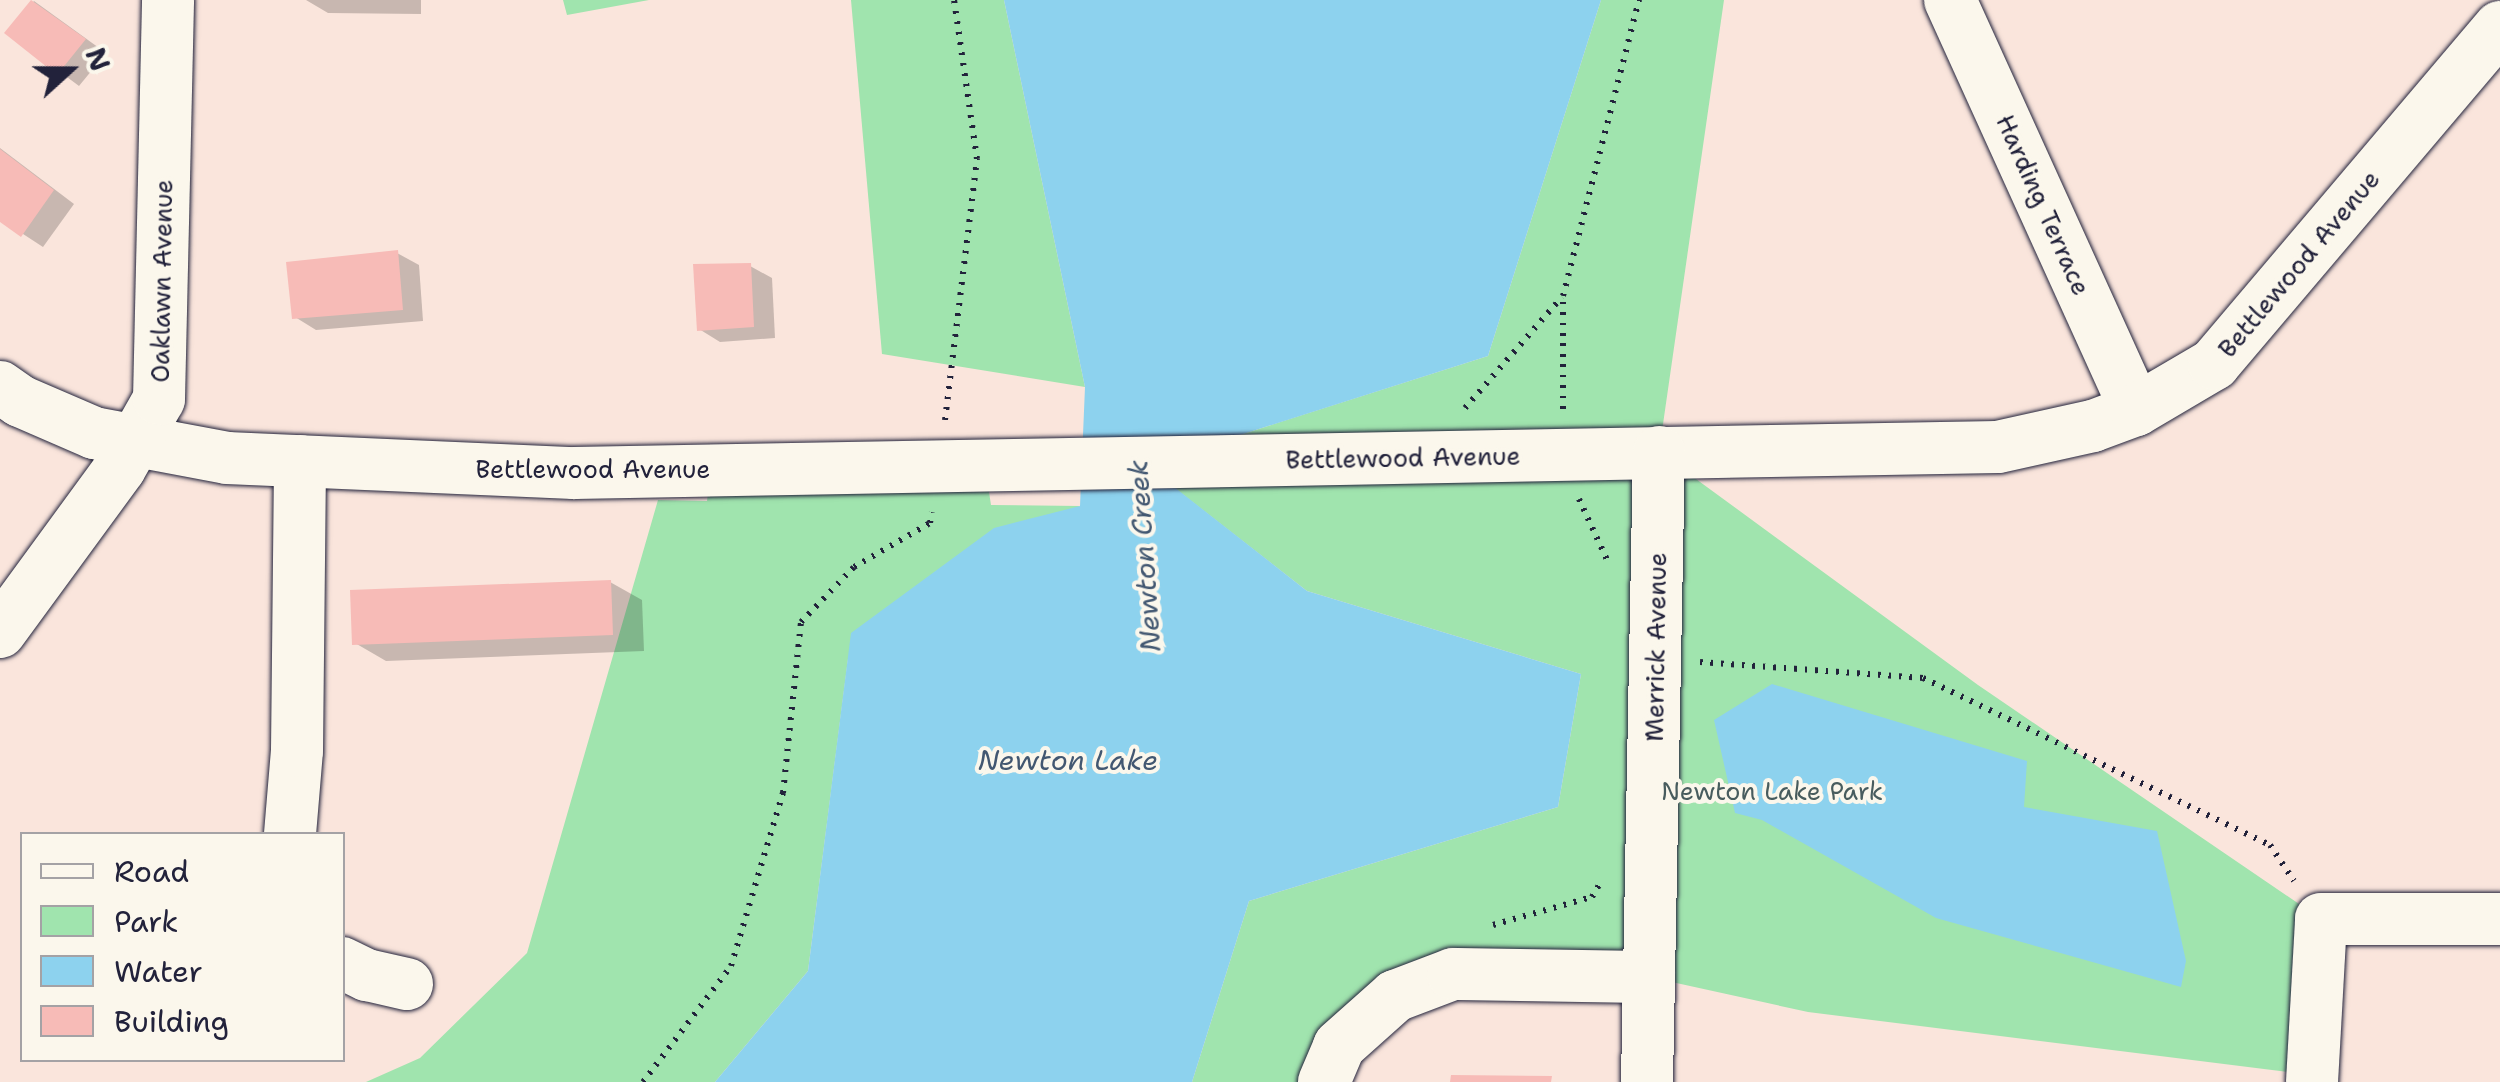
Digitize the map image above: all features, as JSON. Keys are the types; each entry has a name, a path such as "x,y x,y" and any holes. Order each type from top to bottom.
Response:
{"street":[{"name":"Oaklawn Avenue","path":"0,632 120,468 159,399 168,0"},
{"name":"Harding Terrace","path":"1950,0 2136,410"},
{"name":"Bettlewood Avenue","path":"0,387 20,402 94,433 228,458 574,473 1998,447 2093,426 2136,410 2214,364 2500,28"},
{"name":"Merrick Avenue","path":"1647,1082 1659,452"},
{"path":"290,832 297,751 300,461"},
{"path":"2312,1082 2320,919 2500,919"},
{"path":"345,964 367,975 407,984"},
{"path":"1324,1082 1339,1046 1395,996 1453,974 1649,976"}],"path":[{"path":"643,1082 731,966 782,793 801,622 854,567 930,523 976,159 954,0"},
{"path":"1610,565 1563,454 1563,296 1639,0"},
{"path":"1685,660 1922,678 2270,846 2320,919"},
{"path":"1482,928 1592,897 1611,863"}],"green space":[{"path":"563,0 649,0 567,15"},
{"path":"851,0 1004,0 1085,387 882,354"},
{"name":"Newton Lake Park","path":"1601,0 1724,0 1659,452 1978,685 2321,919 2312,1075 1808,1012 1649,977 1453,974 1324,1082 1192,1082 1249,901 1558,807 1581,674 1307,591 1145,465 1488,356"},
{"path":"985,466 991,505 1080,506 848,659 808,971 715,1082 366,1082 420,1058 527,953 658,500 707,501 711,471"}],"water":[{"name":"Newton Lake","path":"1004,0 1601,0 1488,356 1146,465 1307,591 1581,674 1558,807 1249,901 1192,1082 715,1082 808,971 851,633 994,528 1080,506 1085,387"},
{"path":"1772,684 2027,761 2024,807 2157,831 2186,961 2181,987 1936,918 1762,820 1735,813 1714,720"}],"building":[{"path":"31,0 86,39 57,75 4,33"},
{"path":"0,149 54,190 21,237 0,222"},
{"path":"398,250 403,310 292,319 286,262"},
{"path":"751,263 754,327 697,331 693,264"},
{"path":"611,580 613,635 352,645 350,590"},
{"path":"1451,1075 1552,1076 1551,1082 1450,1082"}],"water label":[{"name":"Newton Creek","path":"1144,556"}]}
